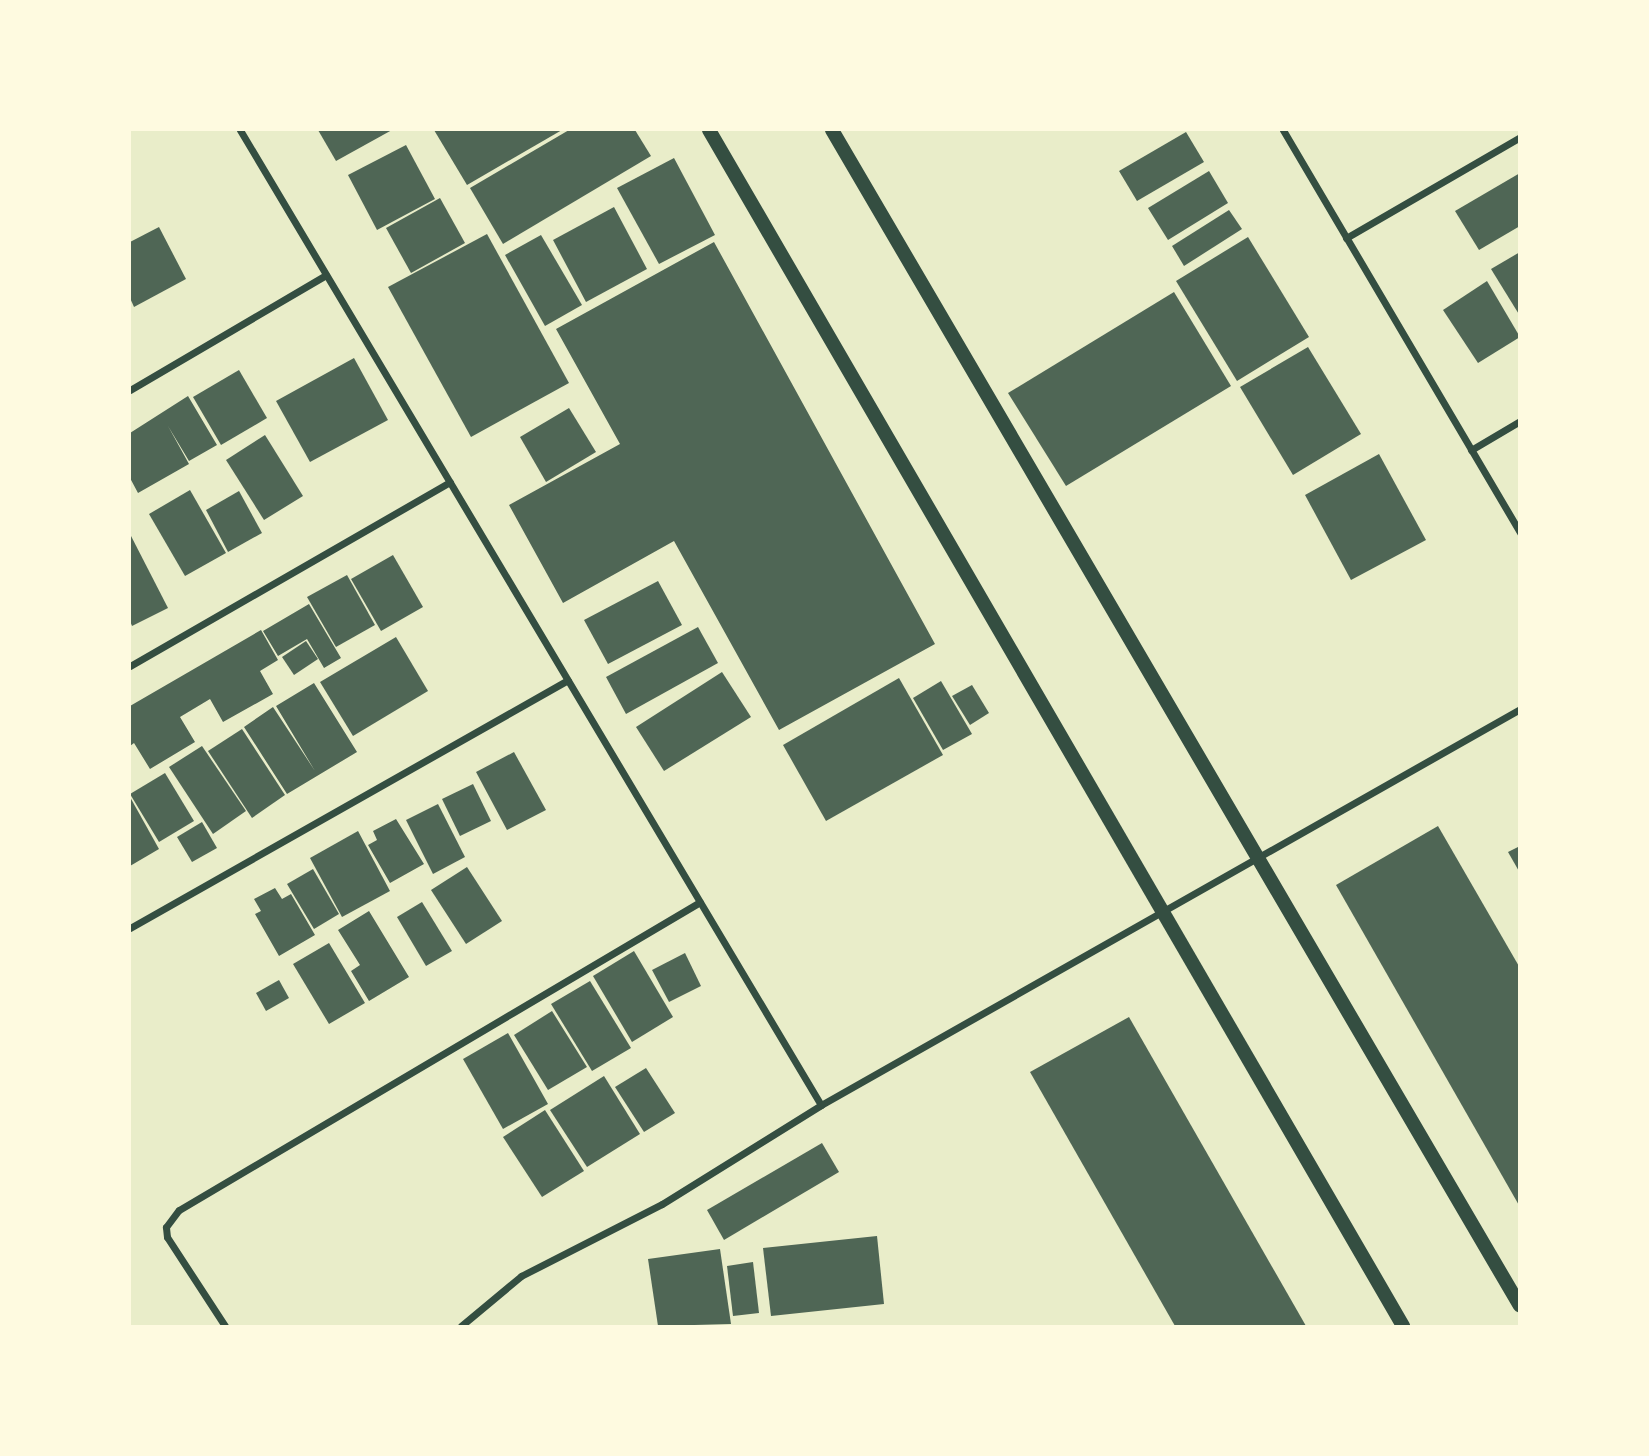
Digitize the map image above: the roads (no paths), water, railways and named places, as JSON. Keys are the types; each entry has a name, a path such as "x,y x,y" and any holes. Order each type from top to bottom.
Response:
{"main road":[{"path":"709,130 1403,1326"},
{"path":"832,130 1520,1306"}],"street":[{"path":"240,130 821,1105"},
{"path":"1283,130 1520,533"},
{"path":"1346,238 1520,137"},
{"path":"130,390 326,275"},
{"path":"1471,450 1520,421"},
{"path":"130,666 450,482"},
{"path":"130,928 568,680"},
{"path":"461,1326 522,1276 662,1204 821,1105 1520,709"},
{"path":"225,1326 171,1245 166,1227 179,1210 700,902"}]}
